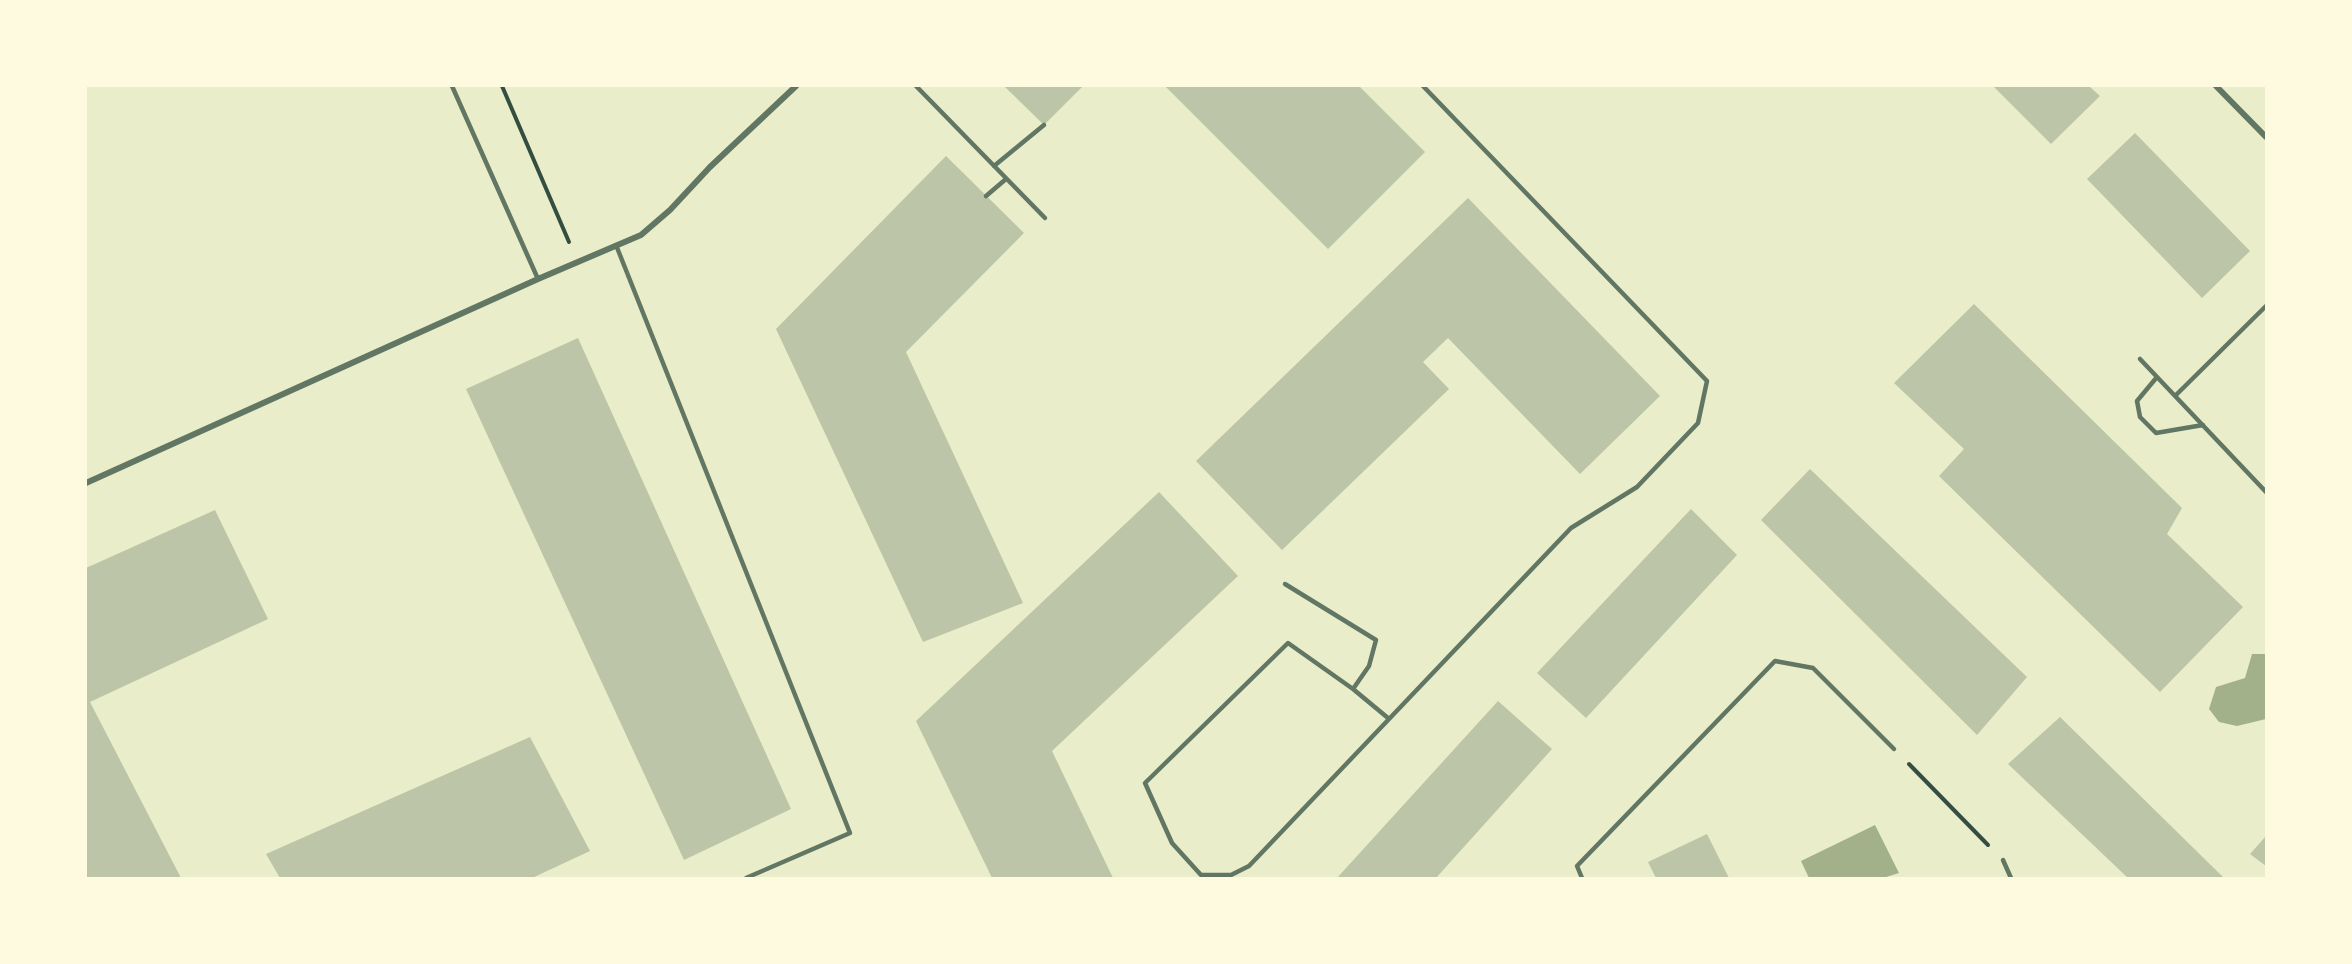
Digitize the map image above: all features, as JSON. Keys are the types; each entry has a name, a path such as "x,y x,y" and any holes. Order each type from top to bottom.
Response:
{"street":[{"path":"86,483 538,279 641,235 670,210 710,167 796,86"},
{"path":"2216,86 2266,138"}],"lane":[{"path":"452,86 538,279"},
{"path":"916,86 1045,218"},
{"path":"1388,718 1353,689 1288,644 1145,783 1172,843 1201,875 1231,875 1249,866 1571,528 1637,487 1698,423 1707,381 1423,86"},
{"path":"994,166 1044,125"},
{"path":"986,196 1006,179"},
{"path":"616,245 850,832 746,879"},
{"path":"2175,396 2266,306"},
{"path":"2140,359 2266,492"},
{"path":"2157,377 2137,401 2140,417 2156,433 2203,425"},
{"path":"1285,584 1376,640 1369,666 1353,689"},
{"path":"1582,879 1577,866 1775,661 1814,668 1894,749"},
{"path":"2003,860 2011,879"}],"path":[{"path":"502,86 578,262"},
{"path":"1894,749 2003,860"}],"shaded area":[{"path":"2252,654 2266,654 2266,719 2237,726 2219,722 2209,709 2216,687 2245,678"},
{"path":"1875,825 1899,873 1883,878 1809,878 1801,861"}],"building":[{"path":"1004,86 1083,86 1044,125"},
{"path":"1165,86 1359,86 1425,152 1328,249"},
{"path":"1993,86 2089,86 2100,96 2051,144"},
{"path":"2135,133 2250,251 2202,298 2087,179"},
{"path":"946,156 1024,233 906,352 1023,603 923,642 776,329"},
{"path":"1468,198 1660,396 1580,474 1448,338 1423,362 1449,389 1282,550 1196,461"},
{"path":"1974,304 2182,508 2167,534 2243,607 2160,692 1939,476 1964,449 1894,383"},
{"path":"578,338 791,809 684,860 466,389"},
{"path":"1810,469 2027,677 1977,735 1761,520"},
{"path":"1159,492 1238,576 1052,751 1113,878 992,878 916,721"},
{"path":"1691,509 1737,555 1586,718 1537,673"},
{"path":"215,510 268,619 90,702 181,878 86,878 86,568"},
{"path":"1498,701 1552,749 1436,878 1337,878"},
{"path":"2060,717 2224,878 2128,878 2008,764"},
{"path":"530,737 590,851 532,878 280,878 266,854"},
{"path":"1707,834 1729,878 1656,878 1648,862"},
{"path":"2266,836 2266,866 2250,854"}]}
